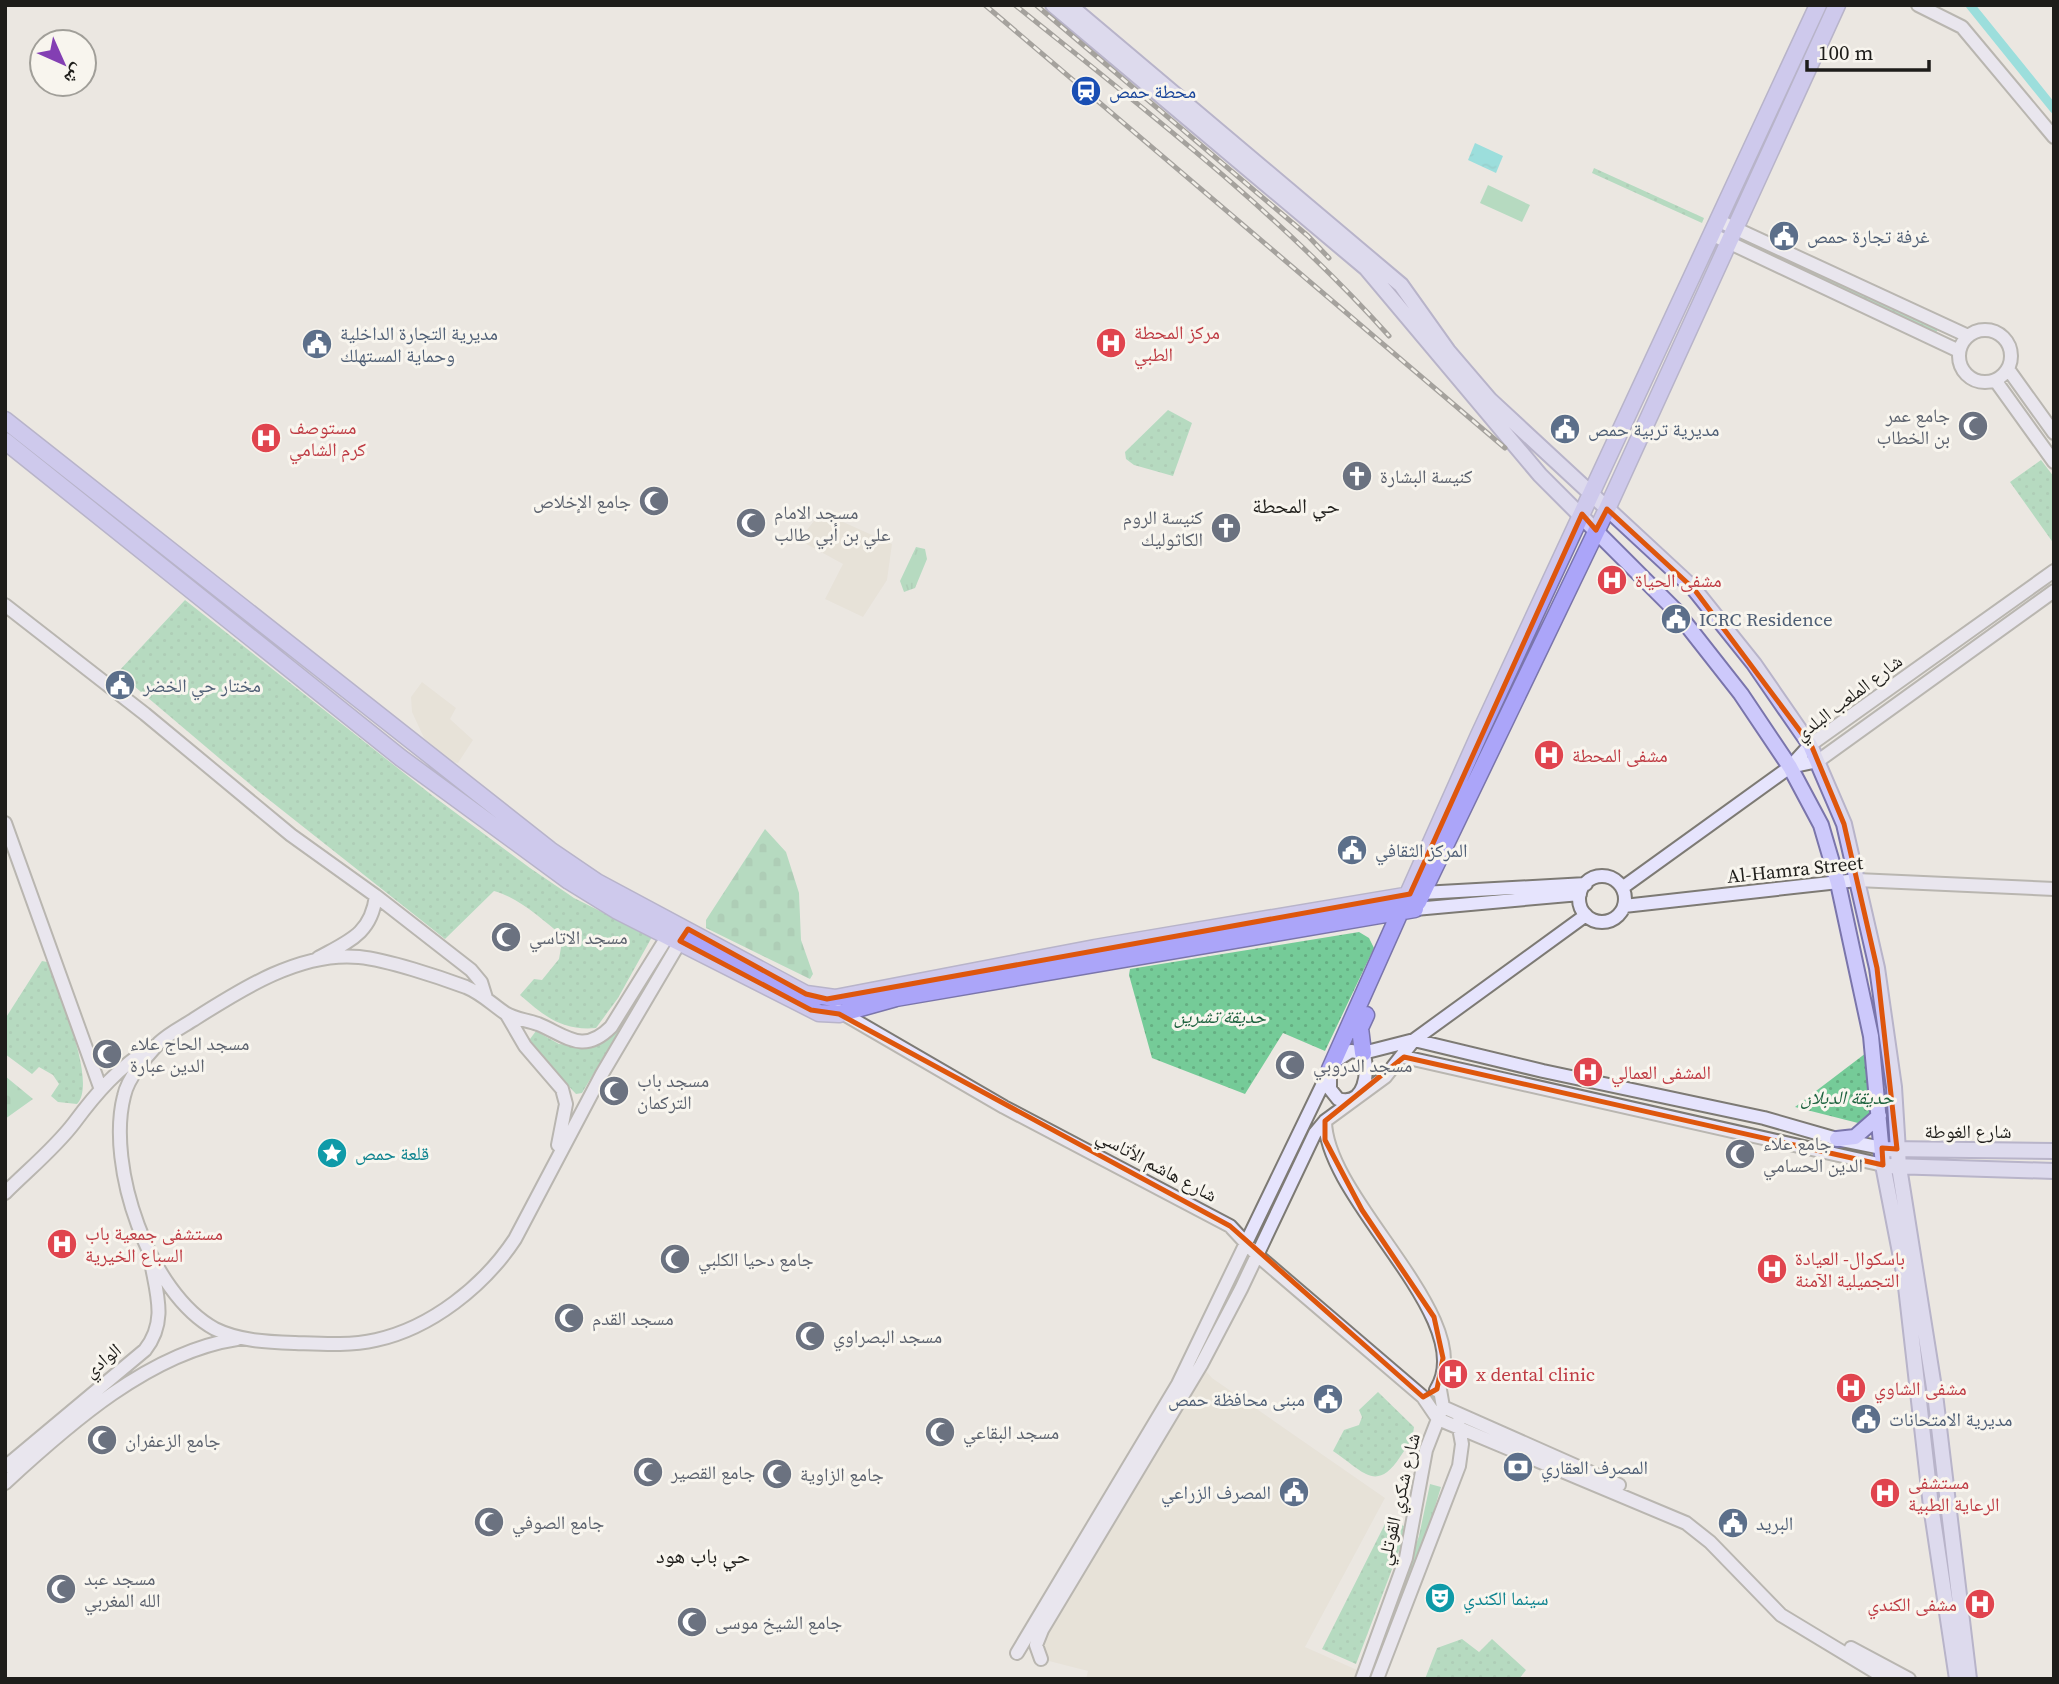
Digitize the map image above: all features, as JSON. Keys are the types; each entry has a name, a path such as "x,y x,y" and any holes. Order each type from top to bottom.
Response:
{"highway":[{"path":"1363,1053 1360,1028 1479,735 1818,5"},
{"path":"1330,1069 1607,509 1837,5"},
{"path":"5,420 550,850 678,932"},
{"path":"5,441 401,758 569,881 616,910 678,932 806,994 837,1006 1095,948 1413,902"}],"main road":[{"path":"1053,5 1366,268 1540,475 1582,514 1675,610 1741,694 1790,767 1821,825 1838,883 1871,1036 1879,1116 1889,1149 1899,1167 1935,1394 1969,1679"},
{"path":"1069,5 1401,285 1448,351 1490,400 1694,589 1754,664 1810,745 1844,824 1877,968 1887,1039 1889,1149 1883,1165 1905,1278 1931,1506 1957,1679"},
{"path":"1918,5 1962,27 2054,138"},
{"path":"1714,227 1959,351"},
{"path":"1731,235 1968,336"},
{"path":"1982,330 2003,336 2011,352 2008,369 1995,380 1980,382 1967,375 1960,363 1959,351 1968,336 1982,330"},
{"path":"2008,369 2054,433"},
{"path":"1995,380 2054,462"},
{"name":"شارع الملعب البلدي","path":"1790,767 1810,745 2054,571"},
{"name":"شارع الملعب البلدي","path":"1790,767 1818,761 2054,591"},
{"path":"5,605 145,714 291,835 376,896 471,970 481,982 486,998"},
{"path":"1622,888 1790,767"},
{"path":"5,823 100,1087"},
{"path":"1413,902 1583,889 1601,876 1610,878 1622,888 1624,906 1621,913 1608,922 1592,920 1579,902 1583,889"},
{"name":"Al-Hamra Street","path":"1624,906 1857,880 2054,889"},
{"path":"5,1193 74,1123 100,1087 128,1061 241,991 313,962 360,933 368,925 376,896"},
{"path":"1017,1653 1164,1408 1249,1244 1330,1069 1337,1060 1351,1051 1363,1053 1414,1040 1586,915"},
{"path":"507,1015 538,1024 568,1040 590,1041 601,1037 611,1027 678,932"},
{"path":"161,1041 134,1075 124,1094 120,1142 130,1197 148,1252 169,1283 201,1319 216,1329 241,1339 286,1343 357,1343 396,1335 414,1327 464,1295 502,1259 678,932"},
{"path":"313,962 360,957 467,988 486,998 507,1015 525,1046 562,1089 584,1108"},
{"name":"شارع هاشم الأتاسي","path":"837,1006 1004,1107 1176,1195 1230,1226 1249,1244 1256,1255 1441,1413"},
{"path":"1414,1040 1543,1072 1764,1118 1837,1139 1889,1149"},
{"path":"1041,1659 1036,1645 1042,1630 1201,1365 1315,1133 1325,1121 1385,1077 1404,1057 1414,1040"},
{"path":"1330,1069 1330,1089 1338,1099 1349,1100 1356,1097 1367,1073 1363,1053"},
{"path":"1404,1057 1883,1165 2054,1171"},
{"path":"554,1161 566,1104 562,1089"},
{"path":"1837,1139 1855,1137 1879,1116"},
{"path":"1325,1121 1325,1140 1362,1210 1434,1317 1442,1344 1439,1384 1441,1413 1692,1516 1783,1607 1846,1646 1909,1679"},
{"name":"شارع الغوطة","path":"1889,1149 2054,1151"},
{"name":"الوادي","path":"5,1467 145,1350 156,1337 159,1305 148,1252"},
{"name":"الوادي","path":"5,1483 130,1380 216,1342 241,1339"},
{"path":"1423,1396 1433,1393 1439,1384"},
{"name":"شارع شكري القوتلي","path":"1362,1679 1406,1558 1431,1434 1441,1413"},
{"path":"1458,1420 1686,1523 1710,1542 1781,1615 1887,1679"},
{"name":"شارع شكري القوتلي","path":"1377,1679 1459,1466 1462,1444 1458,1420"},
{"path":"1431,1434 1448,1432 1462,1444"}],"highlighted area":[{"path":"1607,509 1694,589 1812,747 1844,824 1877,968 1897,1149 1882,1148 1883,1165 1404,1057 1325,1121 1325,1140 1362,1210 1434,1317 1443,1358 1437,1389 1423,1397 1230,1226 839,1014 811,1010 680,941 688,929 806,994 827,999 1410,894 1582,514 1596,530"}],"shaded area":[{"path":"821,512 892,544 887,580 863,617 825,599 843,564 799,540"},
{"path":"422,682 456,708 450,719 473,740 458,763 452,762 424,738 412,712 411,697"},
{"path":"1201,1365 1212,1378 1385,1498 1305,1647 1364,1673 1362,1679 1086,1679 1088,1671 1041,1659 1042,1630"}],"green space":[{"path":"1594,168 1704,218 1702,223 1592,173"},
{"path":"1488,185 1530,205 1522,222 1480,203"},
{"path":"1756,243 1938,329 1936,333 1754,247"},
{"path":"1168,410 1192,423 1173,476 1134,465 1126,459 1125,452"},
{"path":"2041,460 2054,477 2054,544 2010,482"},
{"path":"916,547 925,549 927,559 915,588 904,592 900,581"},
{"path":"185,600 433,796 530,868 574,898 652,937 618,998 596,1028 563,1024 537,1009 520,995 534,979 542,980 559,959 563,936 530,910 494,891 445,939 258,791 118,672"},
{"path":"765,829 786,852 799,893 801,940 813,974 810,979 706,928 706,920"},
{"name":"حديقة تشرين","path":"1359,932 1369,938 1374,948 1325,1051 1283,1033 1245,1094 1152,1058 1129,975 1130,969"},
{"path":"42,961 47,962 53,974 76,1041 83,1079 82,1093 77,1104 58,1102 51,1096 59,1084 53,1075 39,1067 32,1074 5,1054 5,1019"},
{"path":"624,1017 626,1019 582,1093 576,1094 531,1046 530,1039 536,1031 559,1044 591,1047 604,1041"},
{"name":"حديقة الدبلان","path":"1866,1053 1873,1115 1862,1124 1795,1107"},
{"path":"5,1076 33,1099 5,1119"},
{"path":"1378,1392 1414,1427 1409,1443 1400,1457 1391,1468 1376,1476 1361,1471 1333,1451 1344,1430 1359,1425 1362,1417 1359,1410"},
{"path":"1430,1484 1441,1487 1422,1550 1375,1679 1367,1679 1419,1536"},
{"path":"1387,1520 1404,1526 1402,1543 1356,1664 1322,1649"},
{"path":"1462,1639 1479,1652 1492,1639 1526,1670 1519,1679 1425,1679 1437,1648"}],"water":[{"path":"1475,143 1503,156 1496,173 1468,160"}],"waterway":[{"path":"1970,5 2054,109"}],"railway":[{"path":"985,5 1505,448"},
{"path":"1015,5 1256,204 1346,290 1389,336"},
{"path":"1036,5 1308,236 1329,258"}],"place":[{"name":"محطة حمص","path":"1086,91"},
{"name":"غرفة تجارة حمص","path":"1784,236"},
{"name":"مركز المحطة الطبي","path":"1111,343"},
{"name":"مديرية التجارة الداخلية وحماية المستهلك","path":"317,344"},
{"name":"جامع عمر بن الخطاب","path":"1973,426"},
{"name":"مديرية تربية حمص","path":"1565,429"},
{"name":"مستوصف كرم الشامي","path":"266,438"},
{"name":"كنيسة البشارة","path":"1357,476"},
{"name":"جامع الإخلاص","path":"654,501"},
{"name":"مسجد الامام علي بن أبي طالب","path":"751,523"},
{"name":"كنيسة الروم الكاثوليك","path":"1226,528"},
{"name":"مشفى الحياة","path":"1612,580"},
{"name":"ICRC Residence","path":"1676,619"},
{"name":"مختار حي الخضر","path":"120,685"},
{"name":"مشفى المحطة","path":"1549,755"},
{"name":"المركز الثقافي","path":"1352,850"},
{"name":"مسجد الاتاسي","path":"506,937"},
{"name":"مسجد الحاج علاء الدين عبارة","path":"107,1054"},
{"name":"مسجد الدروبي","path":"1290,1065"},
{"name":"المشفى العمالي","path":"1588,1072"},
{"name":"مسجد باب التركمان","path":"614,1091"},
{"name":"قلعة حمص","path":"332,1153"},
{"name":"جامع علاء الدين الحسامي","path":"1740,1154"},
{"name":"مستشفى جمعية باب السباع الخيرية","path":"62,1244"},
{"name":"جامع دحيا الكلبي","path":"675,1259"},
{"name":"باسكوال- العيادة التجميلية الآمنة","path":"1772,1269"},
{"name":"مسجد القدم","path":"569,1318"},
{"name":"مسجد البصراوي","path":"810,1336"},
{"name":"x dental clinic","path":"1453,1374"},
{"name":"مشفى الشاوي","path":"1851,1388"},
{"name":"مبنى محافظة حمص","path":"1328,1399"},
{"name":"مديرية الامتحانات","path":"1866,1419"},
{"name":"مسجد البقاعي","path":"940,1432"},
{"name":"جامع الزعفران","path":"102,1440"},
{"name":"المصرف العقاري","path":"1518,1467"},
{"name":"جامع القصير","path":"648,1472"},
{"name":"جامع الزاوية","path":"777,1474"},
{"name":"المصرف الزراعي","path":"1294,1492"},
{"name":"مستشفى الرعاية الطبية","path":"1885,1493"},
{"name":"جامع الصوفي","path":"489,1522"},
{"name":"البريد","path":"1733,1523"},
{"name":"مسجد عبد الله المغربي","path":"61,1589"},
{"name":"سينما الكندي","path":"1440,1598"},
{"name":"مشفى الكندي","path":"1980,1604"},
{"name":"جامع الشيخ موسى","path":"692,1622"}],"district":[{"name":"حي المحطة","path":"1296,505"},
{"name":"حي باب هود","path":"703,1555"}]}
